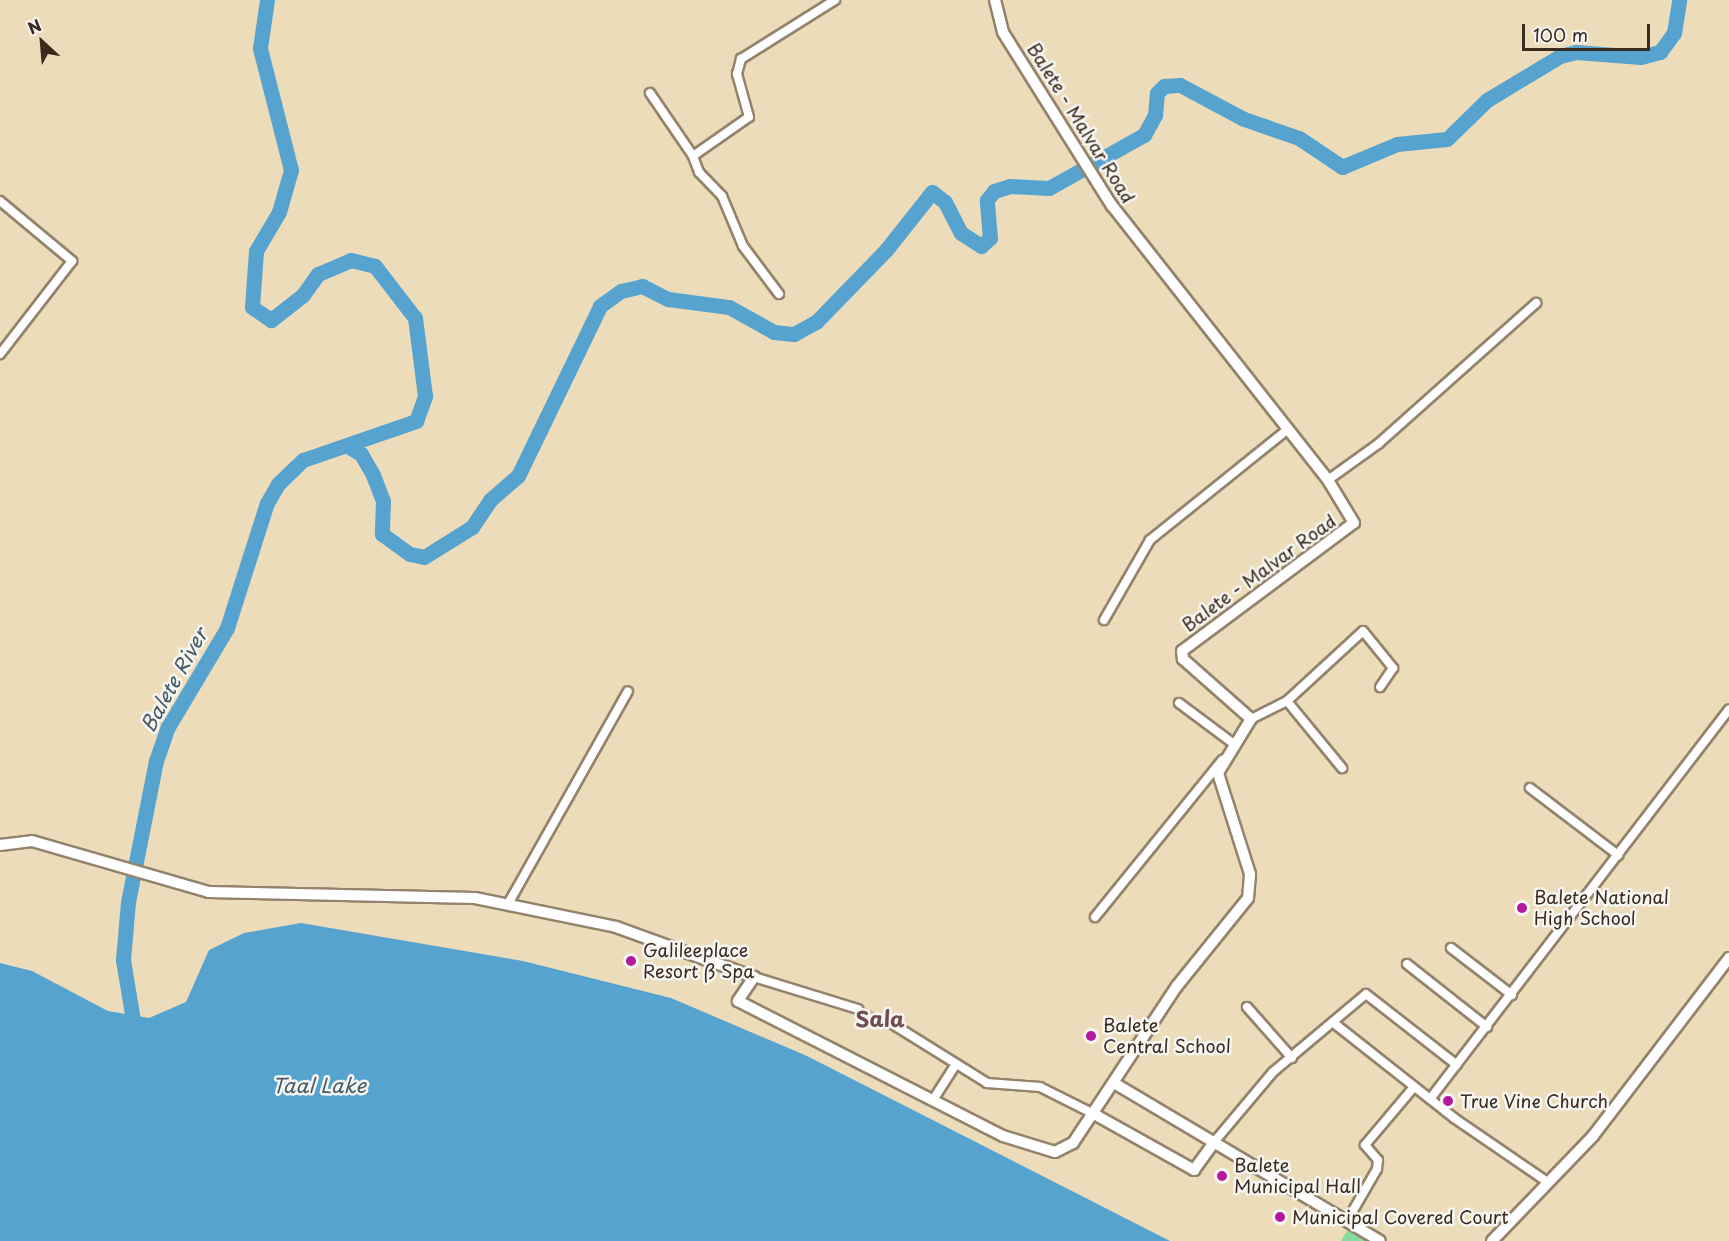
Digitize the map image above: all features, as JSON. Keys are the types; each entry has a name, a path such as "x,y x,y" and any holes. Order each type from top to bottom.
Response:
{"main road":[{"name":"Balete - Malvar Road","path":"995,0 1003,32 1064,121 1081,158 1098,183 1180,298 1288,429 1354,515 1349,530 1182,651 1183,659 1251,719"},
{"path":"0,845 32,841 102,860 160,880 209,892 442,896 507,904 616,927 754,977 738,1001 1003,1136 1055,1152 1073,1143 1177,987 1248,898 1250,874 1223,796 1222,760 1251,719"},
{"path":"1492,1241 1549,1183 1615,1110 1729,958"},
{"path":"1114,1083 1380,1241"},
{"path":"1094,1114 1195,1170 1215,1141"}],"street":[{"path":"693,156 749,117 736,74 741,59 835,0"},
{"path":"650,93 693,156 699,172 722,196 742,246 779,294"},
{"path":"0,201 72,261 11,347 0,354"},
{"path":"1328,480 1378,444 1536,303"},
{"path":"1104,620 1150,540 1288,429"},
{"path":"1251,719 1287,701 1363,632 1393,668 1380,687"},
{"path":"507,904 628,691"},
{"path":"1287,701 1342,768"},
{"path":"1179,703 1234,744"},
{"path":"1430,1100 1729,710"},
{"path":"1095,917 1222,760"},
{"path":"1530,788 1618,855"},
{"path":"1451,948 1512,995"},
{"path":"1407,964 1487,1027"},
{"path":"754,977 858,1009"},
{"path":"1215,1141 1292,1058 1335,1024 1366,994 1457,1065"},
{"path":"1247,1007 1292,1058"},
{"path":"894,1024 987,1083 1040,1087 1094,1114"},
{"path":"1335,1024 1430,1100 1549,1183"},
{"path":"933,1100 956,1064"},
{"path":"1347,1221 1377,1169 1378,1160 1365,1145 1414,1087"}],"green space":[{"path":"1348,1229 1368,1241 1341,1241"}],"water":[{"name":"Taal Lake","path":"301,923 523,961 671,998 807,1056 1170,1241 0,1241 0,963 32,971 108,1011 149,1018 186,1002 209,950 244,933"}],"waterway":[{"name":"Balete River","path":"133,1020 123,960 128,902 156,761 168,727 227,628 267,503 278,484 303,460 416,421 425,396 415,318 375,266 351,260 318,274 303,295 271,320 252,307 256,251 279,212 291,170 260,48 267,0"},
{"path":"349,447 361,454 373,475 383,501 382,534 410,554 424,557 472,527 490,500 518,476 600,306 621,291 642,286 668,299 729,307 774,332 794,334 816,322 886,250 932,192 945,202 961,233 981,246 990,238 987,200 994,191 1010,186 1049,188 1144,135 1155,115 1157,93 1164,86 1180,85 1244,119 1299,138 1342,167 1397,144 1447,139 1487,100 1560,56 1576,52 1641,57 1660,52 1674,33 1679,0"}],"tunnel":[{"path":"858,1009 894,1025"}],"place":[{"name":"Balete National High School","path":"1522,908"},
{"name":"Galileeplace Resort ß Spa","path":"631,961"},
{"name":"Balete Central School","path":"1091,1036"},
{"name":"True Vine Church","path":"1448,1101"},
{"name":"Balete Municipal Hall","path":"1222,1176"},
{"name":"Municipal Covered Court","path":"1280,1217"}],"district":[{"name":"Sala","path":"880,1018"}]}
